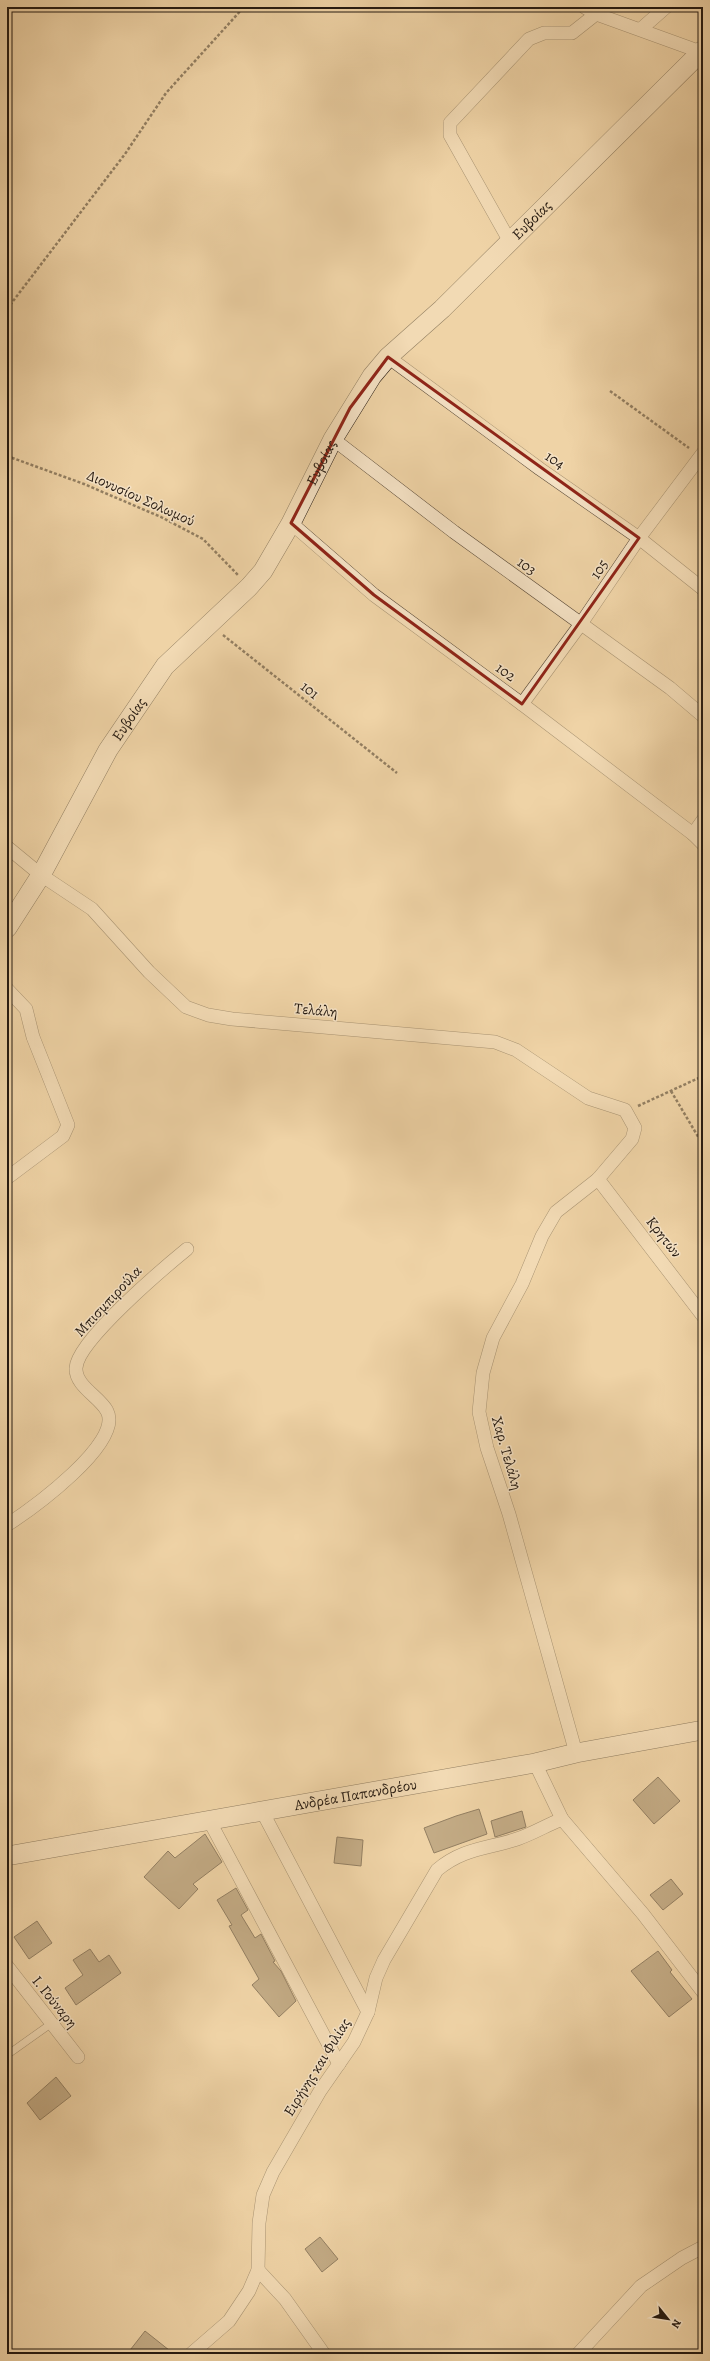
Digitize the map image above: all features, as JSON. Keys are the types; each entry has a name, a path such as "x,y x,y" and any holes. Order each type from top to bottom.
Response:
{"street":[{"path":"584,7 596,14 702,51"},
{"path":"641,29 666,7"},
{"path":"509,240 450,135 450,123 528,39 544,34 572,33 596,14"},
{"name":"Ευβοίας","path":"7,928 41,875 108,750 164,666 249,587 263,571 291,523 333,439 372,376 388,357 442,309 509,240 702,51"},
{"name":"104","path":"388,357 540,469 639,538 703,589"},
{"name":"103","path":"333,439 454,532 580,625 670,688 703,716"},
{"name":"105","path":"522,704 580,625 639,538 702,456"},
{"name":"102","path":"291,523 374,595 522,704 693,834 703,844"},
{"path":"693,834 703,820"},
{"name":"Τελάλη","path":"7,848 41,875 92,909 175,998 196,1012 232,1019 495,1042 516,1050 588,1098 625,1110"},
{"path":"7,989 26,1009 34,1037 68,1125 63,1136 7,1178"},
{"name":"Χαρ. Τελάλη","path":"576,1753 509,1514 487,1448 479,1412 483,1373 493,1338 522,1284 542,1236 556,1212 598,1179 634,1136 635,1128 625,1110"},
{"name":"Κρητών","path":"598,1179 703,1316"},
{"name":"Μπισμπιρούλα","path":"7,1525 60,1485 87,1460 97,1447 109,1422 107,1411 85,1388 77,1375 75,1367 82,1353 109,1319 150,1279 187,1249"},
{"name":"Ανδρέα Παπανδρέου","path":"7,1856 535,1763 576,1753 703,1730"},
{"path":"535,1763 562,1819 643,1914 703,1992"},
{"path":"262,1810 368,2012"},
{"name":"Ειρήνης και Φιλίας","path":"191,2354 229,2320 250,2291 258,2270 259,2223 263,2195 291,2139 354,2042 368,2012 376,1978 384,1960 437,1870 450,1859 465,1852 517,1839 562,1819"},
{"path":"209,1820 340,2064"},
{"name":"Ι. Γούναρη","path":"7,1966 78,2057"},
{"path":"578,2354 641,2286 682,2258 703,2247"},
{"path":"258,2270 285,2299 324,2354"}],"lane":[{"path":"7,2054 52,2023"}],"path":[{"path":"7,309 125,154 166,93 244,7"},
{"path":"610,390 702,456"},
{"name":"Διονυσίου Σολωμού","path":"7,456 84,484 161,517 203,539 249,587"},
{"name":"101","path":"210,624 396,773"},
{"path":"625,1110 703,1076"},
{"path":"671,1091 703,1145"}],"highlighted area":[{"path":"388,357 639,538 522,704 374,595 291,523 350,408"}],"building":[{"path":"658,1777 680,1801 654,1824 633,1800"},
{"path":"479,1809 487,1834 434,1853 424,1828"},
{"path":"522,1811 526,1827 495,1837 491,1821"},
{"path":"205,1834 222,1862 193,1884 198,1889 179,1909 144,1877 168,1851 175,1858"},
{"path":"337,1837 363,1840 361,1866 334,1863"},
{"path":"671,1879 683,1894 663,1910 650,1895"},
{"path":"236,1888 248,1910 241,1915 255,1938 261,1934 275,1961 273,1962 281,1971 296,2001 279,2017 252,1985 259,1979 229,1926 232,1925 217,1900"},
{"path":"37,1921 52,1943 29,1959 14,1937"},
{"path":"90,1949 99,1962 109,1955 121,1973 76,2005 65,1988 83,1975 73,1960"},
{"path":"658,1951 672,1970 670,1972 692,1999 669,2017 631,1971"},
{"path":"56,2077 71,2096 40,2120 27,2103"},
{"path":"320,2237 338,2259 322,2272 305,2249"},
{"path":"145,2331 174,2354 127,2354"}]}
